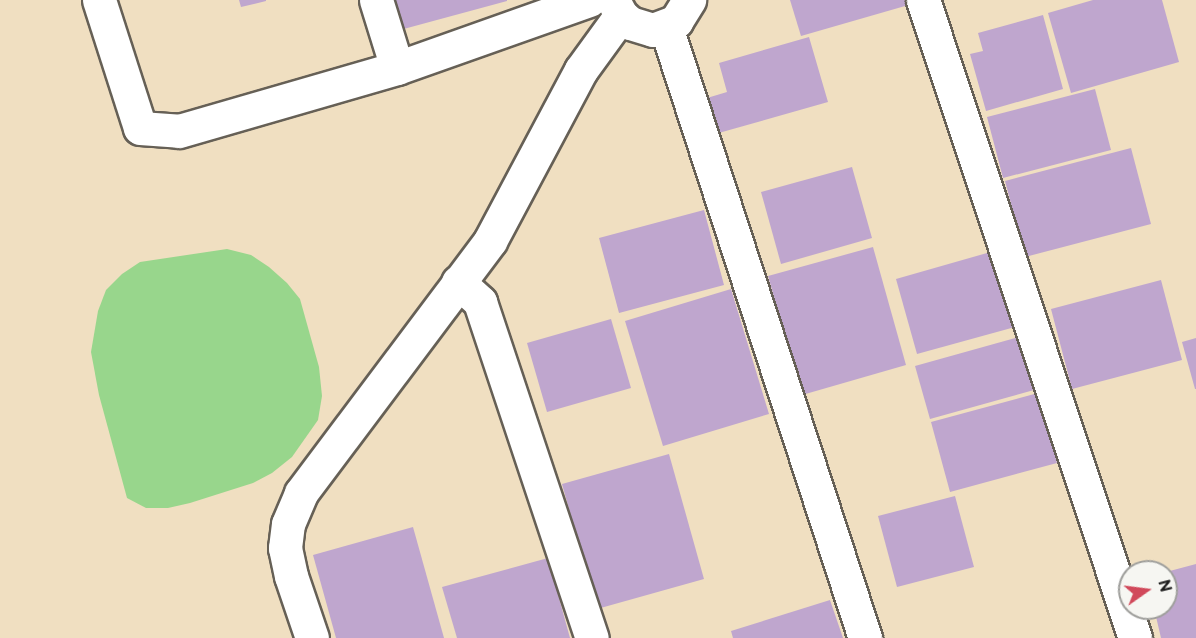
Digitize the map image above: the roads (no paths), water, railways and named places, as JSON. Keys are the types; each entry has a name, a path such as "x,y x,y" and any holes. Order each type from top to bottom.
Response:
{"street":[{"path":"99,0 140,128 179,131 398,68 589,0"},
{"path":"376,0 398,68"},
{"path":"312,638 291,576 285,548 288,524 301,493 490,241 617,7 641,28 653,30 666,27 676,21 689,0"},
{"path":"922,0 1135,638"},
{"path":"666,27 866,638"},
{"path":"458,282 480,302 592,638"}]}
